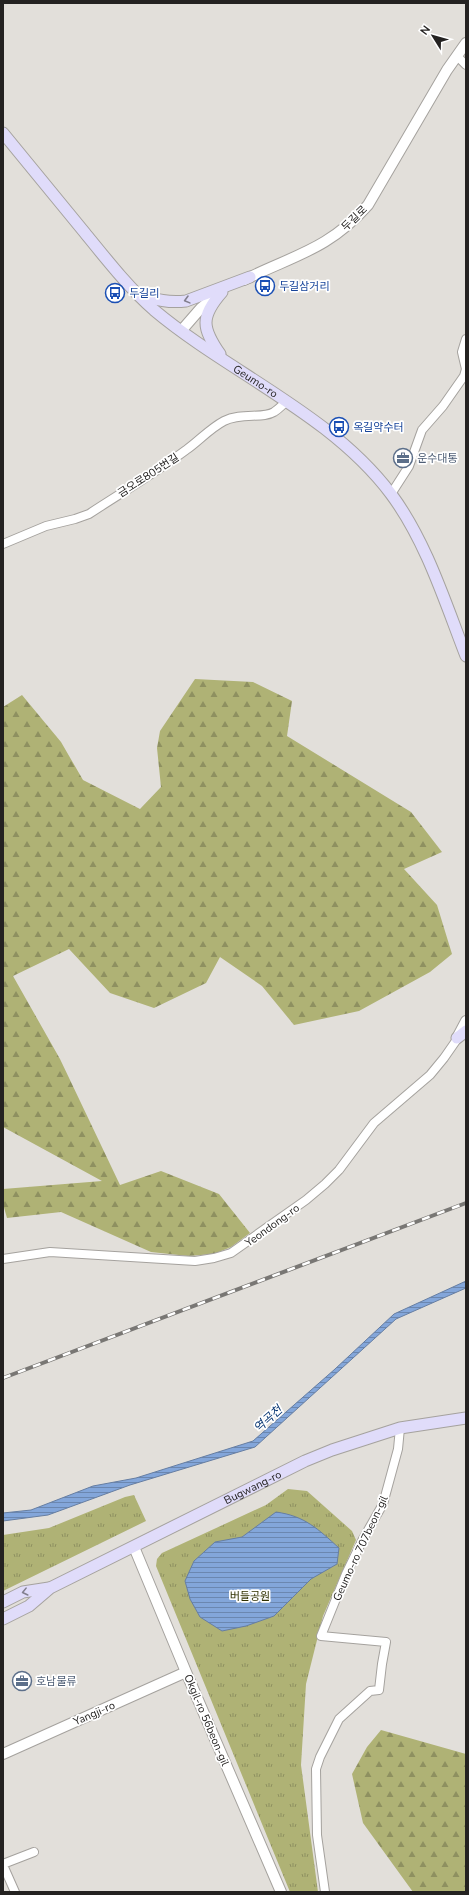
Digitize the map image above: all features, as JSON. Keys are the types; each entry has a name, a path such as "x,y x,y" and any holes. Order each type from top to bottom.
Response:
{"main road":[{"name":"Geumo-ro","path":"3,133 114,269 137,294 181,331 286,402 343,445 373,472 406,516 417,538 466,656"},
{"path":"137,294 157,300 175,302 198,296 250,277"},
{"path":"222,292 208,310 206,326 211,341 224,360"},
{"name":"Bugwang-ro","path":"3,1619 29,1606 50,1588 305,1461 332,1450 400,1428 466,1418"},
{"name":"Bugwang-ro","path":"3,1602 23,1592 50,1588"}],"street":[{"name":"두길로","path":"181,331 201,308 222,292 250,277 317,247 332,238 358,216 368,205 414,125 466,43"},
{"path":"457,56 466,65"},
{"path":"390,494 409,466 422,430 443,406 464,376 466,369 462,352 466,339"},
{"name":"금오로805번길","path":"3,544 46,526 74,520 88,514 187,450 203,435 225,420 240,415 265,415 274,412 286,402"},
{"path":"462,1035 466,1021"},
{"name":"Yeondong-ro","path":"3,1259 50,1252 195,1261 231,1253 306,1200 339,1170 374,1123 430,1075 462,1035 466,1027"},
{"name":"Geumo-ro 707beon-gil","path":"325,1892 317,1835 316,1769 320,1757 339,1719 370,1691 379,1690 386,1642 321,1636 346,1574 363,1538 383,1504 398,1449 400,1428"},
{"name":"Okgil-ro 56beon-gil","path":"134,1547 281,1892"},
{"name":"Yangji-ro","path":"3,1754 186,1672"},
{"path":"15,1892 3,1864 34,1852"}],"green space":[{"path":"195,679 253,682 292,701 287,736 411,812 442,852 404,869 437,905 452,954 430,972 359,1011 294,1025 262,986 220,957 206,983 154,1008 110,993 69,949 13,976 60,1059 120,1185 161,1171 219,1194 250,1233 231,1247 214,1254 188,1256 151,1252 61,1212 7,1218 3,1204 3,1189 102,1181 3,1127 3,707 22,695 61,742 83,780 140,809 161,787 157,748 160,731"},
{"name":"버들공원","path":"288,1489 307,1491 352,1531 356,1540 323,1616 306,1684 301,1765 318,1892 290,1892 156,1566 157,1559 162,1553 266,1505"},
{"path":"134,1495 146,1521 3,1591 3,1535 49,1528 125,1497"},
{"path":"381,1730 466,1754 466,1892 413,1892 363,1823 352,1774 367,1747"}],"water":[{"path":"466,1281 466,1288 396,1319 255,1447 130,1485 48,1515 3,1521 3,1513 31,1510 93,1486 136,1478 253,1441 335,1369 394,1314"},
{"path":"276,1512 303,1520 324,1535 339,1548 337,1564 311,1579 274,1616 246,1626 222,1631 200,1617 190,1599 185,1581 194,1561 215,1542 242,1537"}],"railway":[{"path":"3,1378 466,1203"}],"place":[{"name":"두길삼거리","path":"265,286"},
{"name":"두길리","path":"115,293"},
{"name":"옥길약수터","path":"339,427"},
{"name":"운수대통","path":"403,458"},
{"name":"호남물류","path":"22,1681"}],"water label":[{"name":"역곡천","path":"268,1419"}]}
